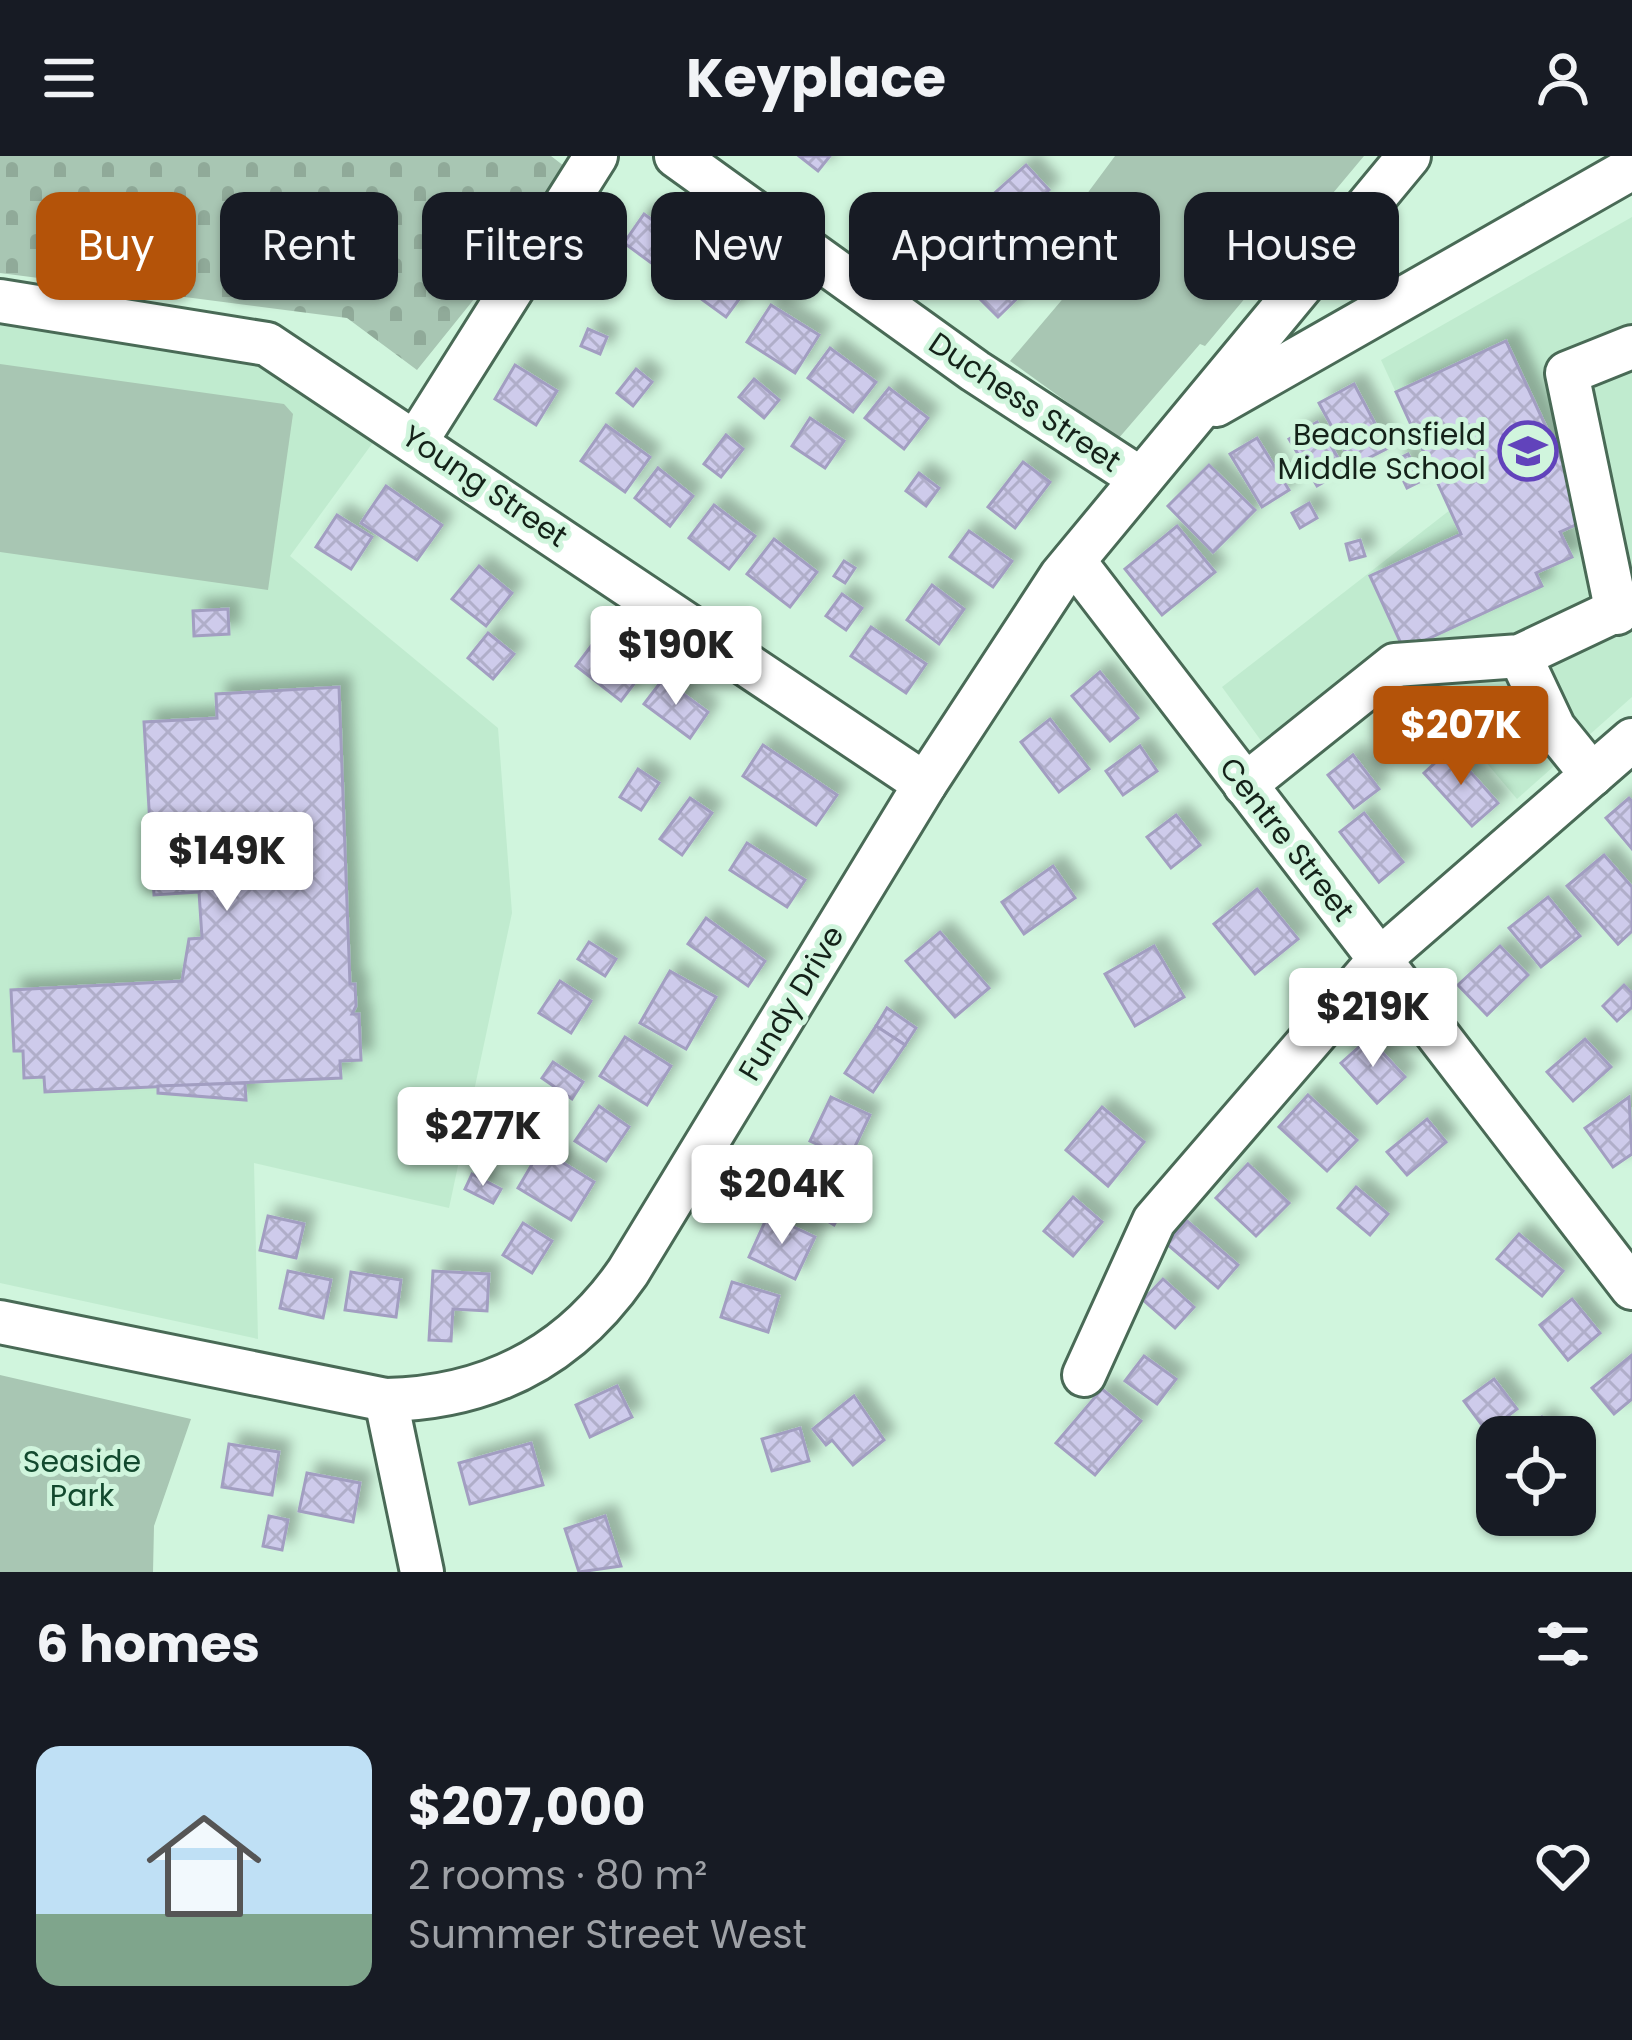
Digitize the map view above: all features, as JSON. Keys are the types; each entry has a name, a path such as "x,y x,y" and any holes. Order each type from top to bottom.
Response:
{"street":[{"path":"417,440 596,156"},
{"name":"Duchess Street","path":"676,156 975,370 1141,479"},
{"name":"Fundy Drive","path":"0,1322 386,1400 458,1392 526,1369 566,1342 601,1307 925,784 1074,561 1409,156"},
{"name":"Fundy Drive","path":"1190,420 1632,168"},
{"name":"Young Street","path":"0,301 268,344 925,784"},
{"path":"1245,785 1395,665 1520,656 1624,608 1567,373 1632,347"},
{"name":"Centre Street","path":"1074,561 1632,1288"},
{"path":"1520,656 1554,728 1592,775"},
{"path":"1084,1375 1154,1221 1380,959 1632,740"},
{"path":"386,1400 422,1572"}],"shaded area":[{"name":"Beaconsfield Middle School","path":"1632,217 1632,697 1517,799 1413,676 1289,779 1222,687 1450,510 1381,360"},
{"path":"0,324 269,362 377,437 290,556 498,728 512,913 449,1208 254,1163 258,1339 0,1283"}],"green space":[{"path":"0,156 551,156 564,166 547,192 422,192 422,300 473,300 417,370 347,318 196,298 196,192 36,192 36,278 0,273"},
{"path":"1115,156 1364,156 1334,192 1184,192 1184,300 1243,300 1118,439 1010,361 1062,300 1160,300 1160,192 1088,192"},
{"path":"0,364 284,404 293,414 268,590 0,552"},
{"name":"Seaside Park","path":"0,1375 191,1419 154,1526 153,1572 0,1572"}],"building":[{"path":"799,156 830,156 818,171"},
{"path":"1026,165 1049,190 1047,192 996,192"},
{"path":"644,214 651,219 651,263 627,245"},
{"path":"703,300 738,300 726,317"},
{"path":"981,300 1015,300 998,317"},
{"path":"771,305 819,335 795,373 747,342"},
{"path":"588,329 607,337 600,354 581,346"},
{"path":"1506,341 1589,519 1560,532 1572,557 1536,573 1542,586 1404,650 1370,576 1461,534 1396,392"},
{"path":"830,348 876,382 853,412 808,378"},
{"path":"515,365 557,391 536,425 495,399"},
{"path":"636,369 652,382 633,406 617,393"},
{"path":"754,379 779,400 764,418 739,397"},
{"path":"1354,384 1388,448 1353,466 1319,403"},
{"path":"889,388 928,418 904,449 865,418"},
{"path":"810,418 844,441 825,468 792,446"},
{"path":"1317,422 1345,470 1317,486 1289,439"},
{"path":"606,425 650,457 625,492 581,461"},
{"path":"726,435 743,449 721,477 704,464"},
{"path":"1257,438 1289,490 1262,507 1230,454"},
{"path":"1408,454 1421,481 1407,488 1394,461"},
{"path":"1023,462 1050,482 1015,528 988,507"},
{"path":"1209,465 1255,510 1213,552 1168,506"},
{"path":"658,468 693,496 670,526 635,498"},
{"path":"919,473 939,488 926,506 906,491"},
{"path":"386,486 442,525 417,560 361,523"},
{"path":"1309,503 1317,518 1300,528 1292,513"},
{"path":"714,505 755,536 729,569 689,538"},
{"path":"337,515 372,537 351,569 316,547"},
{"path":"1177,526 1215,572 1162,615 1125,569"},
{"path":"969,531 1012,561 993,587 950,557"},
{"path":"774,539 817,572 790,607 747,574"},
{"path":"1360,540 1365,556 1350,560 1346,544"},
{"path":"844,561 855,568 845,583 834,576"},
{"path":"479,566 512,593 486,626 452,599"},
{"path":"932,585 964,609 939,644 907,620"},
{"path":"842,594 862,608 846,630 826,616"},
{"path":"228,609 229,634 194,636 193,611"},
{"path":"871,627 926,664 906,693 851,656"},
{"path":"488,633 514,654 493,679 468,658"},
{"path":"600,634 646,668 621,701 576,666"},
{"path":"1100,672 1138,718 1110,741 1072,696"},
{"path":"663,679 708,712 690,738 644,704"},
{"path":"339,687 350,984 355,984 352,1014 359,1014 361,1060 340,1061 341,1078 45,1092 44,1077 24,1078 23,1051 14,1051 11,990 182,981 189,939 202,938 199,892 154,895 144,722 217,718 216,694"},
{"path":"1050,719 1089,769 1059,792 1021,742"},
{"path":"763,745 837,795 816,825 743,776"},
{"path":"1140,746 1157,771 1123,795 1106,771"},
{"path":"1450,749 1498,803 1472,826 1424,773"},
{"path":"1353,755 1379,789 1354,808 1328,775"},
{"path":"638,769 659,783 641,810 620,797"},
{"path":"690,798 712,813 682,855 660,839"},
{"path":"1629,798 1632,801 1632,849 1606,818"},
{"path":"1364,813 1403,862 1379,882 1340,832"},
{"path":"1176,815 1200,845 1171,868 1147,837"},
{"path":"747,843 805,880 787,907 730,870"},
{"path":"1604,855 1632,887 1632,931 1618,944 1567,886"},
{"path":"1053,866 1075,898 1024,934 1002,902"},
{"path":"1257,889 1298,939 1255,974 1214,924"},
{"path":"1548,897 1580,936 1541,967 1509,928"},
{"path":"706,918 765,961 748,986 688,944"},
{"path":"940,932 989,988 955,1017 906,961"},
{"path":"589,942 616,959 605,976 578,959"},
{"path":"1154,946 1184,997 1135,1026 1105,974"},
{"path":"1500,946 1528,975 1487,1015 1458,985"},
{"path":"670,971 716,997 686,1049 640,1023"},
{"path":"560,981 591,1001 571,1033 539,1013"},
{"path":"1624,985 1632,993 1632,1007 1617,1021 1603,1006"},
{"path":"887,1008 916,1028 905,1045 876,1026"},
{"path":"876,1026 905,1045 873,1092 845,1073"},
{"path":"625,1037 671,1066 647,1105 600,1076"},
{"path":"1369,1038 1405,1077 1377,1103 1341,1063"},
{"path":"1585,1039 1611,1067 1573,1101 1547,1072"},
{"path":"553,1062 583,1082 572,1099 542,1078"},
{"path":"245,1083 246,1100 158,1093 158,1086"},
{"path":"1308,1095 1357,1140 1327,1171 1279,1127"},
{"path":"831,1097 870,1115 849,1159 810,1141"},
{"path":"1629,1097 1632,1154 1613,1167 1585,1128"},
{"path":"599,1106 629,1127 606,1161 575,1141"},
{"path":"1102,1107 1144,1142 1108,1186 1066,1150"},
{"path":"1427,1119 1446,1142 1407,1175 1387,1152"},
{"path":"541,1149 594,1182 571,1220 518,1188"},
{"path":"1248,1164 1289,1203 1256,1236 1216,1198"},
{"path":"815,1167 854,1190 834,1225 795,1202"},
{"path":"472,1174 501,1189 493,1203 465,1189"},
{"path":"1356,1187 1388,1214 1370,1235 1338,1208"},
{"path":"1073,1197 1102,1222 1073,1256 1044,1231"},
{"path":"768,1215 815,1237 795,1279 749,1257"},
{"path":"268,1216 304,1224 296,1258 260,1250"},
{"path":"1187,1221 1238,1265 1218,1288 1167,1244"},
{"path":"523,1223 552,1241 532,1273 503,1255"},
{"path":"1519,1234 1563,1271 1542,1296 1497,1259"},
{"path":"288,1271 331,1280 323,1318 280,1308"},
{"path":"433,1271 489,1274 487,1311 453,1309 451,1341 429,1340"},
{"path":"351,1272 401,1280 396,1317 345,1310"},
{"path":"1163,1279 1194,1307 1175,1328 1143,1300"},
{"path":"732,1282 779,1296 768,1332 721,1317"},
{"path":"1572,1299 1600,1333 1568,1360 1540,1325"},
{"path":"1632,1355 1632,1399 1614,1414 1592,1388"},
{"path":"1144,1356 1176,1379 1157,1404 1125,1381"},
{"path":"1494,1379 1517,1409 1508,1416 1476,1417 1464,1401"},
{"path":"617,1386 632,1417 590,1437 576,1405"},
{"path":"1102,1389 1141,1421 1095,1475 1056,1443"},
{"path":"854,1396 884,1440 853,1465 832,1440 826,1445 813,1429"},
{"path":"800,1428 809,1461 772,1471 762,1439"},
{"path":"531,1443 543,1485 470,1504 459,1463"},
{"path":"229,1444 279,1452 272,1495 222,1487"},
{"path":"307,1473 360,1483 353,1522 299,1511"},
{"path":"269,1516 288,1520 282,1550 263,1546"},
{"path":"605,1516 621,1566 579,1572 565,1529"}],"place":[{"name":"Beaconsfield Middle School","path":"1528,451"}]}
